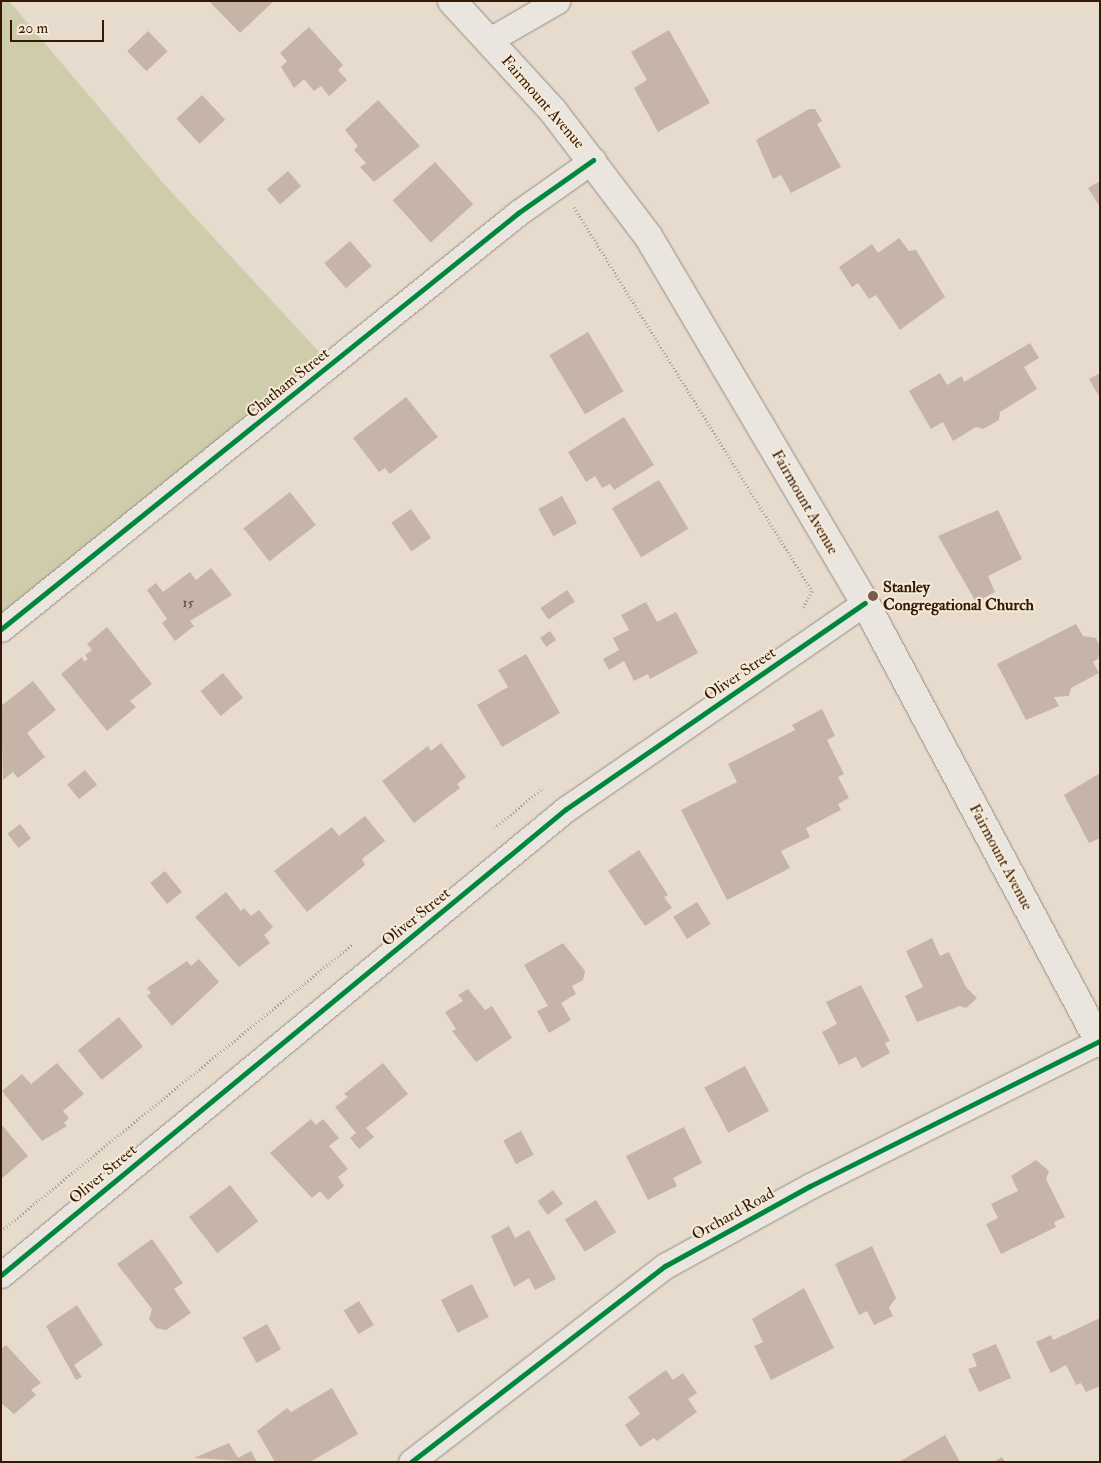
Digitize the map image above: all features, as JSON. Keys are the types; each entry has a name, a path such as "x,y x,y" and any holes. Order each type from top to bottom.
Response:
{"main road":[{"name":"Fairmount Avenue","path":"452,1 593,160 653,244 865,603 1099,1042"}],"street":[{"path":"488,41 557,1"},
{"name":"Chatham Street","path":"1,629 518,213 593,160"},
{"name":"Oliver Street","path":"1,1275 566,810 865,603"},
{"name":"Orchard Road","path":"411,1462 665,1266 810,1186 1099,1042"}],"path":[{"path":"566,208 573,204 812,591 794,615"},
{"path":"490,832 549,784"},
{"path":"1,1231 358,940"}],"shaded area":[{"path":"1,1 9,1 164,184 334,368 1,628"}],"building":[{"path":"209,1 274,1 240,33"},
{"path":"309,27 343,65 338,70 347,80 329,96 321,86 314,91 304,79 294,88 281,67 287,61 280,53"},
{"path":"669,30 710,103 658,132 634,88 647,80 631,52"},
{"path":"148,31 167,51 147,71 127,51"},
{"path":"202,95 225,120 200,144 176,119"},
{"path":"378,100 420,146 374,182 360,167 366,163 354,150 358,146 345,130"},
{"path":"809,109 815,109 822,121 817,124 841,167 791,193 781,175 773,179 756,140"},
{"path":"435,162 473,204 431,242 393,200"},
{"path":"288,171 301,186 280,204 267,189"},
{"path":"1100,181 1100,207 1088,188"},
{"path":"899,238 909,251 916,250 945,297 900,330 876,295 869,299 858,283 852,287 839,267 872,244 878,253"},
{"path":"350,241 372,266 346,288 324,263"},
{"path":"588,332 624,391 585,414 549,355"},
{"path":"1030,343 1039,358 1024,367 1037,389 1000,412 999,420 983,429 976,427 953,441 943,422 931,429 909,391 940,373 947,385 962,376 964,382"},
{"path":"1100,373 1100,398 1089,379"},
{"path":"406,397 438,437 390,474 385,468 379,472 353,438"},
{"path":"624,417 654,465 614,490 610,484 602,488 595,476 586,482 568,452"},
{"path":"659,480 688,529 641,557 612,508"},
{"path":"290,492 316,525 269,561 244,528"},
{"path":"562,496 577,523 553,536 538,509"},
{"path":"411,509 431,538 411,551 391,523"},
{"path":"998,510 1022,559 988,576 995,592 976,602 938,536"},
{"path":"211,568 232,595 190,621 194,626 175,641 162,623 167,619 147,590 156,583 163,592 190,572 196,580"},
{"path":"567,590 575,602 548,620 540,608"},
{"path":"646,602 657,622 676,612 698,653 650,679 648,674 634,681 624,661 609,670 603,659 619,650 613,638 629,630 621,615"},
{"path":"1076,624 1083,636 1096,638 1100,647 1098,659 1093,662 1099,673 1071,688 1069,696 1054,697 1059,706 1026,720 997,664"},
{"path":"107,627 152,684 130,701 136,707 107,731 61,674 82,657 84,662 88,659 85,655 92,650 87,644"},
{"path":"550,631 556,640 546,647 540,638"},
{"path":"526,654 560,713 502,747 477,705 508,687 498,670"},
{"path":"223,673 243,698 221,716 200,691"},
{"path":"33,681 56,710 27,733 45,757 18,778 13,772 3,780 1,706"},
{"path":"822,709 835,736 827,740 844,774 838,777 849,798 838,804 841,810 806,828 810,837 781,851 790,868 727,900 681,810 737,782 728,764 795,730 792,725"},
{"path":"441,743 466,777 457,784 460,788 414,823 382,781 428,746 431,751"},
{"path":"85,770 97,785 79,799 67,784"},
{"path":"1100,773 1100,838 1089,843 1064,795"},
{"path":"365,816 385,841 362,859 365,865 307,912 274,871 332,827 339,836"},
{"path":"20,824 31,838 18,848 7,834"},
{"path":"639,850 668,895 664,897 672,908 645,926 608,871"},
{"path":"165,871 182,892 167,904 150,883"},
{"path":"226,892 241,911 244,908 251,916 259,910 273,927 264,935 270,943 239,967 195,917"},
{"path":"697,902 711,924 687,939 673,917"},
{"path":"932,938 940,956 949,952 966,987 977,998 966,1008 960,1006 917,1022 905,996 923,987 906,951"},
{"path":"563,943 585,971 583,980 572,986 576,994 561,1003 571,1020 549,1033 537,1011 548,1006 524,965"},
{"path":"199,959 219,982 172,1026 147,996 151,993 147,988 187,961 191,966"},
{"path":"861,985 890,1041 885,1043 890,1053 862,1068 856,1057 839,1065 822,1032 837,1024 826,1002"},
{"path":"468,989 485,1010 492,1006 512,1038 476,1062 452,1031 456,1029 445,1012 463,1001 458,995"},
{"path":"119,1017 143,1047 102,1080 78,1050"},
{"path":"57,1063 84,1094 63,1111 69,1118 64,1123 67,1126 42,1141 2,1091 22,1074 31,1084"},
{"path":"383,1063 408,1094 366,1128 374,1137 359,1149 350,1138 356,1133 335,1107 348,1097 344,1094"},
{"path":"745,1066 769,1111 728,1133 704,1088"},
{"path":"311,1119 316,1125 323,1119 339,1138 329,1146 348,1169 338,1177 344,1186 328,1200 320,1191 312,1198 270,1153"},
{"path":"1,1124 28,1156 1,1179"},
{"path":"684,1127 702,1163 673,1178 677,1186 648,1200 626,1156"},
{"path":"521,1131 534,1155 516,1164 503,1140"},
{"path":"1036,1160 1049,1171 1046,1179 1065,1217 1054,1222 1056,1227 1001,1254 986,1224 998,1218 991,1204 1018,1191 1011,1176"},
{"path":"230,1185 258,1221 217,1253 189,1217"},
{"path":"553,1190 563,1204 548,1215 538,1201"},
{"path":"596,1200 616,1232 585,1252 565,1220"},
{"path":"509,1226 515,1238 529,1230 556,1279 535,1290 529,1278 514,1287 491,1236"},
{"path":"152,1239 183,1283 174,1289 191,1313 166,1330 156,1328 149,1319 152,1309 117,1264"},
{"path":"872,1246 896,1298 889,1307 893,1316 874,1325 867,1311 859,1315 835,1264"},
{"path":"472,1284 489,1317 458,1333 441,1300"},
{"path":"804,1288 834,1348 771,1380 754,1346 763,1342 752,1319"},
{"path":"359,1301 374,1325 359,1334 344,1311"},
{"path":"77,1305 103,1345 74,1365 82,1377 76,1380 46,1326"},
{"path":"1100,1318 1100,1386 1086,1392 1081,1383 1076,1385 1066,1365 1051,1373 1036,1342 1051,1335 1053,1340"},
{"path":"267,1324 281,1349 257,1363 243,1338"},
{"path":"996,1344 1011,1378 979,1392 968,1369 977,1366 972,1354"},
{"path":"6,1345 41,1383 31,1390 36,1395 14,1414 1,1403 1,1349"},
{"path":"666,1370 673,1380 683,1373 697,1393 688,1399 697,1412 657,1441 654,1438 640,1447 625,1425 640,1414 628,1397"},
{"path":"332,1388 358,1434 310,1462 275,1462 257,1431 287,1408 291,1412"},
{"path":"945,1435 960,1462 899,1462"},
{"path":"229,1443 238,1458 251,1451 257,1462 194,1458"},
{"path":"1002,1457 1005,1462 994,1462"}],"cycle path":[{"path":"1,629 518,213 593,160"},
{"path":"1,1275 566,809 865,603"},
{"path":"411,1462 665,1266 810,1186 1099,1041"}],"place":[{"name":"Stanley Congregational Church","path":"873,596"}]}
